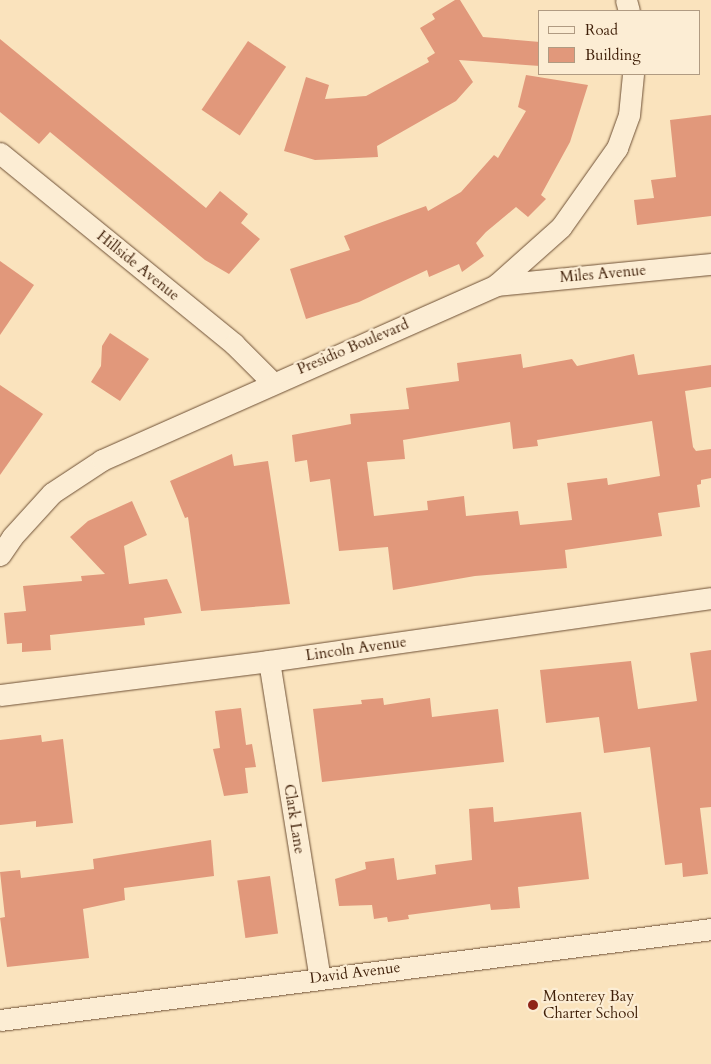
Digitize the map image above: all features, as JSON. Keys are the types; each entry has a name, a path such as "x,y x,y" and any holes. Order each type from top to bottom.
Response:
{"street":[{"name":"Presidio Boulevard","path":"0,555 12,537 52,493 102,460 272,382 496,284 562,227 617,148 629,115 632,75"},
{"name":"Hillside Avenue","path":"0,154 234,344 272,382"},
{"name":"Miles Avenue","path":"496,284 711,264"},
{"name":"Lincoln Avenue","path":"0,695 269,661 711,598"},
{"name":"Clark Lane","path":"269,661 320,978"},
{"name":"David Avenue","path":"0,1020 711,929"}],"building":[{"path":"455,0 460,0 483,37 538,42 538,66 459,60 473,82 456,101 377,146 378,157 315,160 284,151 306,77 329,85 325,99 366,96 429,62 427,58 435,53 420,28 435,19 432,14"},
{"path":"0,39 206,208 220,191 248,214 241,223 260,239 229,274 205,260 50,132 39,144 0,112"},
{"path":"248,41 286,67 240,136 202,110"},
{"path":"526,75 588,85 570,142 541,195 546,199 528,217 516,207 486,232 476,243 484,256 462,272 459,264 429,277 427,270 359,302 306,319 290,269 350,250 344,236 426,206 428,211 461,192 494,155 498,158 526,111 518,107"},
{"path":"711,115 711,216 637,225 634,200 654,198 651,180 676,177 670,120"},
{"path":"0,261 34,285 0,335"},
{"path":"110,333 149,359 120,401 91,382 101,366 102,346"},
{"path":"521,354 523,368 572,359 577,366 634,354 638,375 711,365 711,387 685,391 693,447 696,451 711,449 711,478 701,480 701,484 697,485 700,507 658,513 662,536 565,550 567,568 475,576 393,590 388,547 339,551 330,479 310,482 307,460 295,462 292,435 351,424 350,414 409,409 406,388 459,381 457,363","holes":["652,421 660,476 608,485 607,478 567,483 572,520 520,525 518,511 466,516 464,496 427,501 428,510 374,516 367,462 405,459 403,440 510,422 513,449 538,446 537,440"]},
{"path":"0,385 43,414 0,475"},
{"path":"232,454 234,466 268,461 290,604 201,611 188,517 185,518 170,481"},
{"path":"132,501 147,535 124,546 129,584 167,579 182,613 144,618 145,625 50,635 51,650 22,652 22,643 7,644 4,613 26,611 23,586 82,581 81,576 105,574 70,537 88,521"},
{"path":"711,650 711,807 700,808 708,874 683,877 682,863 665,865 650,747 604,753 599,717 546,723 540,670 631,661 638,709 697,701 690,653"},
{"path":"383,698 384,705 430,698 432,717 498,709 504,762 322,782 313,709 362,704 361,700"},
{"path":"241,708 246,745 252,744 256,767 245,768 248,793 224,796 213,749 220,748 215,711"},
{"path":"41,735 42,742 63,739 73,823 36,827 36,821 0,825 0,740"},
{"path":"493,807 494,822 581,812 589,879 518,887 520,908 491,910 490,904 408,915 409,919 388,922 387,917 374,919 372,905 339,906 335,879 366,869 365,862 394,858 397,880 436,874 435,865 472,860 469,809"},
{"path":"211,840 214,876 124,888 125,900 83,909 89,958 7,967 0,918 5,917 0,872 20,870 21,878 94,869 93,859"},
{"path":"270,876 278,933 245,938 237,881"}],"place":[{"name":"Monterey Bay Charter School","path":"533,1005"}]}
